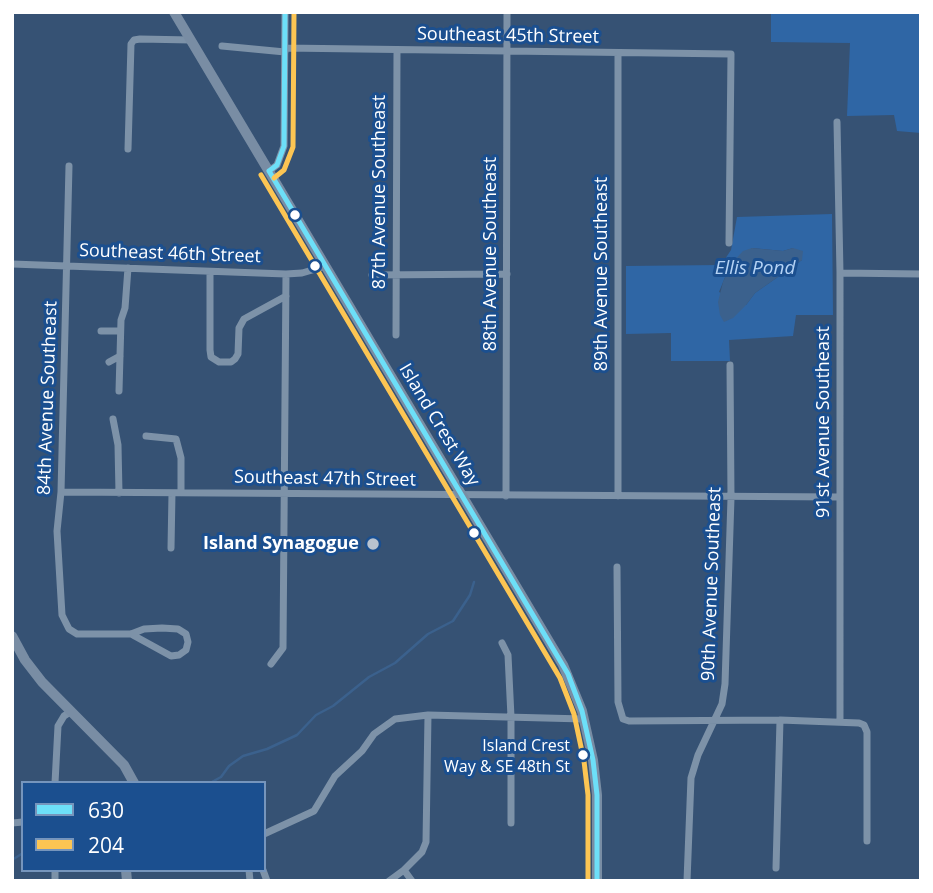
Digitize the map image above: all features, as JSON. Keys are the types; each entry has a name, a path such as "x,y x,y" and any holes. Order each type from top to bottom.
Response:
{"main road":[{"name":"Island Crest Way","path":"174,12 558,655 572,683 592,752 596,786 597,881"},
{"path":"12,636 25,660 70,712 124,765 133,781"}],"street":[{"path":"269,171 277,165 284,146 285,12"},
{"name":"88th Avenue Southeast","path":"506,496 507,12"},
{"path":"128,149 131,44 140,39 191,40"},
{"name":"Southeast 45th Street","path":"222,46 285,50 731,54 729,243"},
{"name":"87th Avenue Southeast","path":"396,335 397,50"},
{"name":"89th Avenue Southeast","path":"618,53 618,496"},
{"name":"91st Avenue Southeast","path":"837,122 840,273 840,721"},
{"name":"84th Avenue Southeast","path":"69,166 57,554 62,615 69,629 77,634 131,634"},
{"name":"Southeast 46th Street","path":"12,264 286,274 302,273 326,266"},
{"path":"119,391 120,331 128,268"},
{"path":"209,272 211,357 219,362 231,362 238,354 239,328 244,319 286,296"},
{"path":"840,273 921,274"},
{"path":"271,664 283,648 286,274"},
{"path":"372,275 507,274"},
{"path":"100,331 120,331"},
{"path":"109,362 120,356"},
{"name":"90th Avenue Southeast","path":"687,881 691,778 698,755 722,704 725,684 730,365"},
{"path":"113,419 118,445 119,493"},
{"path":"146,436 176,439 181,458 181,493"},
{"name":"Southeast 47th Street","path":"61,492 840,497"},
{"path":"172,493 172,548"},
{"path":"617,567 618,702 623,719 629,722 840,721 864,725 867,732 867,841"},
{"path":"144,629 178,629 186,634 188,642 186,650 171,656 131,634 144,629"},
{"path":"502,643 508,655 511,823"},
{"path":"55,781 58,726 70,712"},
{"path":"266,833 314,811 335,776 362,751 374,734 395,719 428,715 584,719"},
{"path":"389,881 422,852 426,842 428,715"},
{"path":"776,868 780,720"},
{"path":"404,870 412,881"}],"shaded area":[{"path":"771,12 921,12 921,133 897,131 894,115 847,116 850,43 771,42"},
{"path":"832,214 833,315 796,315 793,336 729,340 730,361 671,361 671,333 626,334 626,266 721,265 731,250 737,217","holes":["752,248 783,251 793,248 802,260 755,293 746,305 719,292 728,270"]}],"water":[{"name":"Ellis Pond","path":"752,248 783,251 793,248 803,251 802,260 755,293 733,318 724,322 718,302 723,282 732,263 743,251"}],"waterway":[{"path":"214,781 243,756 267,749 297,735 316,715 333,706 369,677 395,663 428,634 453,621 470,595 474,582"},
{"path":"12,860 21,854"}],"transit line":[{"name":"630","path":"269,171 277,165 284,146 285,12"},
{"name":"204","path":"274,178 284,170 293,147 294,12"},
{"name":"630","path":"269,171 568,674 582,711 593,760 597,795 597,881"},
{"name":"204","path":"261,175 560,678 574,714 584,761 588,795 588,881"}],"place":[{"name":"Island Synagogue","path":"373,544"},
{"name":"Island Crest Way & SE 48th St","path":"583,755"}]}
